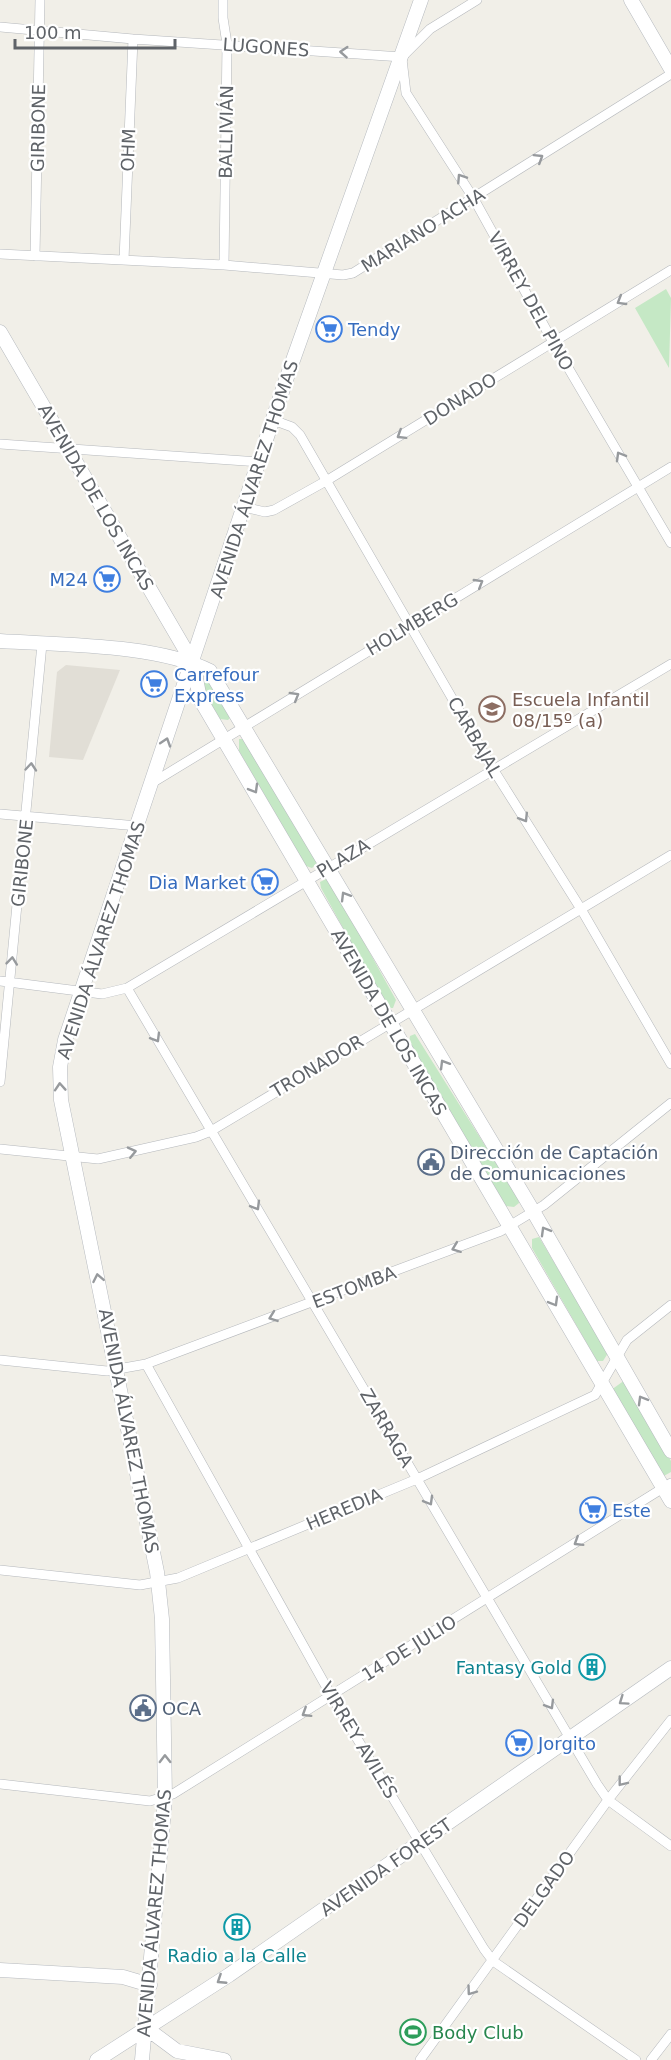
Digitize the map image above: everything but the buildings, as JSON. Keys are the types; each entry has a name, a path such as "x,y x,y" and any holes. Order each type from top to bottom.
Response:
{"main road":[{"name":"AVENIDA ÁLVAREZ THOMAS","path":"142,2060 165,1798 162,1619 159,1583 61,1100 60,1067 65,1040 273,420 422,0"},
{"path":"631,0 671,69"},
{"name":"AVENIDA DE LOS INCAS","path":"0,332 193,663 200,699 602,1386 667,1486 671,1501"},
{"path":"0,641 158,654 193,663"},
{"name":"AVENIDA DE LOS INCAS","path":"193,663 210,671 245,726 411,1010 533,1211 671,1451"},
{"name":"AVENIDA FOREST","path":"97,2060 421,1843 671,1668"},
{"path":"0,1970 123,1977 150,1985"},
{"path":"146,2028 177,2051 224,2060"}],"street":[{"name":"GIRIBONE","path":"35,256 40,0"},
{"name":"BALLIVIÁN","path":"224,0 223,18 227,44 224,265"},
{"path":"402,57 430,29 477,0"},
{"name":"LUGONES","path":"0,27 133,39 402,57"},
{"name":"OHM","path":"124,260 133,39"},
{"name":"VIRREY DEL PINO","path":"402,57 406,93 474,199 553,342 671,543"},
{"name":"MARIANO ACHA","path":"0,254 224,265 343,275 363,268 671,74"},
{"name":"DONADO","path":"244,507 265,512 274,510 327,481 671,270"},
{"name":"CARBAJAL","path":"273,420 292,427 300,435 493,769 581,909 671,1064"},
{"path":"0,444 259,462"},
{"name":"HOLMBERG","path":"152,783 671,466"},
{"name":"GIRIBONE","path":"0,1082 5,981 27,817 42,644"},
{"name":"PLAZA","path":"5,981 112,993 127,988 671,664"},
{"path":"0,814 138,826"},
{"name":"TRONADOR","path":"0,1149 74,1157 108,1158 196,1137 211,1131 671,855"},
{"name":"ZARRAGA","path":"127,988 608,1800 671,1846"},
{"name":"ESTOMBA","path":"0,1360 117,1370 146,1364 510,1227 671,1103"},
{"name":"HEREDIA","path":"0,1570 140,1585 178,1578 417,1479 596,1395 627,1340 671,1305"},
{"name":"VIRREY AVILÉS","path":"146,1364 251,1548 332,1697 493,1961 636,2060"},
{"name":"14 DE JULIO","path":"0,1784 150,1801 165,1798 197,1781 667,1486"},
{"name":"DELGADO","path":"420,2060 608,1800 671,1720"},
{"path":"651,2060 671,2034"}],"shaded area":[{"path":"66,665 120,670 83,760 49,757 57,672"}],"green space":[{"path":"666,289 671,298 669,368 635,308"},
{"path":"208,679 230,718 228,720 220,719 201,687 202,682"},
{"path":"239,739 243,739 318,862 312,868 306,866 239,751"},
{"path":"326,879 330,881 396,1000 393,1008 387,1008 321,888 320,882"},
{"path":"415,1034 518,1198 519,1203 514,1207 506,1206 409,1043 410,1036"},
{"path":"539,1237 608,1353 603,1361 597,1361 532,1248 532,1239"},
{"path":"625,1380 671,1461 671,1472 662,1477 611,1390"}],"place":[{"name":"Tendy","path":"329,329"},
{"name":"M24","path":"107,579"},
{"name":"Carrefour Express","path":"154,684"},
{"name":"Escuela Infantil 08/15º (a)","path":"492,709"},
{"name":"Dia Market","path":"265,882"},
{"name":"Dirección de Captación de Comunicaciones","path":"431,1162"},
{"name":"Este","path":"593,1510"},
{"name":"Fantasy Gold","path":"592,1667"},
{"name":"OCA","path":"143,1708"},
{"name":"Jorgito","path":"519,1743"},
{"name":"Radio a la Calle","path":"237,1927"},
{"name":"Body Club","path":"413,2032"}]}
